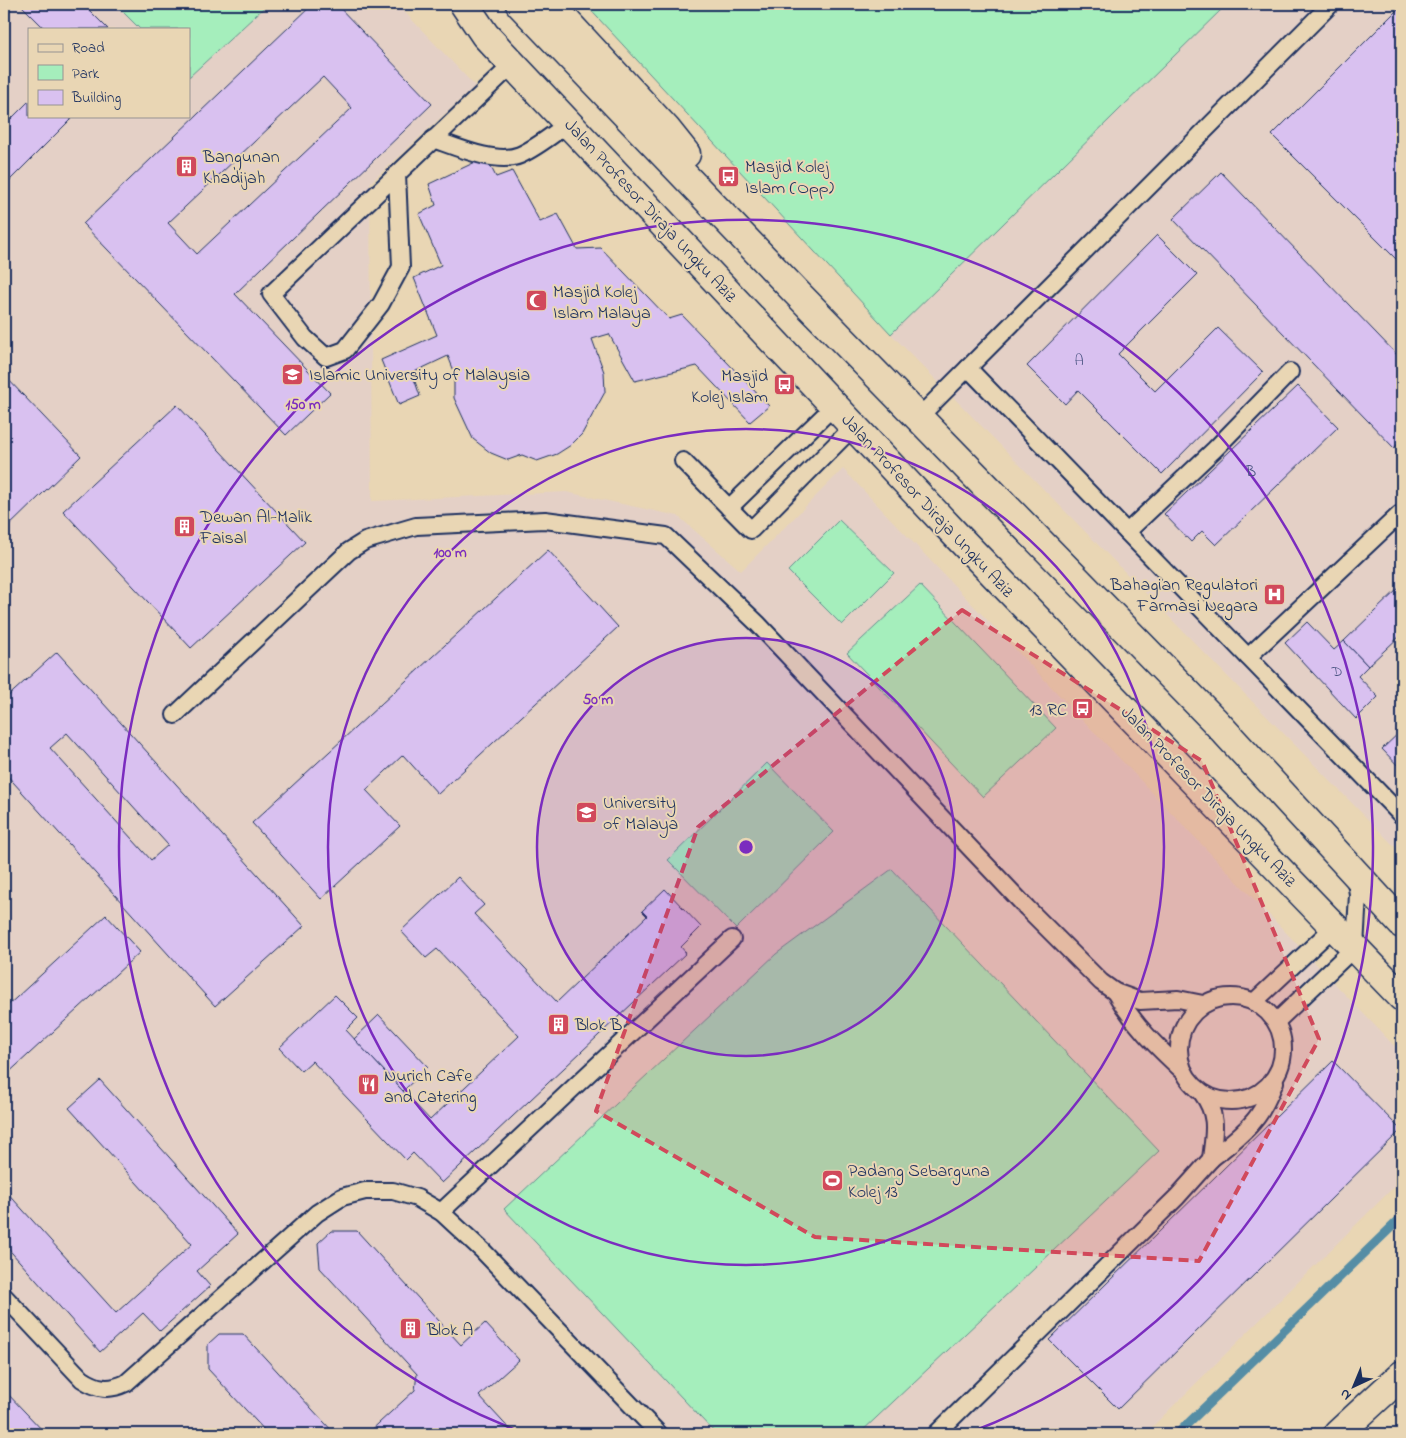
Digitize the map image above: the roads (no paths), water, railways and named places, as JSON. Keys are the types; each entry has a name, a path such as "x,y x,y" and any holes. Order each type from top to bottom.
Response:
{"main road":[{"path":"447,4 485,35"},
{"name":"Jalan Profesor Diraja Ungku Aziz","path":"464,4 485,35 956,535 1402,997"},
{"path":"520,4 918,418 1214,720 1402,924"},
{"path":"550,4 666,129 796,292"},
{"path":"1338,1434 1402,1375"}],"lane":[{"path":"918,418 1332,4"},
{"path":"397,174 401,267 381,304 345,350 326,357 305,338 271,294 433,139 513,64"},
{"path":"433,139 488,157 518,156 543,142 569,123"},
{"path":"968,368 1402,816"},
{"path":"1126,532 1215,449 1290,372"},
{"path":"729,508 835,405"},
{"path":"683,461 751,530 854,426"},
{"path":"1248,657 1400,514 1402,517"},
{"path":"175,714 349,551 364,541 416,526 545,520 666,536 757,623 1027,908 1102,982 1115,992 1140,1000 1178,999 1191,1000 1203,1004"},
{"path":"1276,1022 1355,947 1358,894 1354,873"},
{"path":"1254,1002 1335,926"},
{"path":"441,1212 732,939"},
{"path":"1115,992 1136,1025 1184,1072"},
{"path":"936,1434 1177,1197 1211,1159 1244,1131 1257,1116 1268,1098 1282,1060 1284,1047 1276,1022 1270,1014 1254,1002 1237,997 1220,997 1203,1004 1191,1014 1183,1026 1178,1042 1179,1057 1184,1072 1191,1084 1202,1093 1210,1104 1214,1116 1211,1159"},
{"path":"1202,1093 1218,1100 1236,1102 1254,1097 1268,1087 1278,1072"},
{"path":"4,1296 82,1379 92,1386 104,1389 115,1388 126,1383 317,1212 342,1197 365,1191 393,1191 417,1198 441,1212 483,1251 659,1434"}],"waterway":[{"path":"1177,1434 1402,1217"}],"place":[{"name":"Bangunan Khadijah","path":"187,166"},
{"name":"Masjid Kolej Islam (Opp)","path":"729,176"},
{"name":"Masjid Kolej Islam Malaya","path":"537,301"},
{"name":"Islamic University of Malaysia","path":"293,374"},
{"name":"Masjid Kolej Islam","path":"784,385"},
{"name":"Dewan Al-Malik Faisal","path":"184,526"},
{"name":"Bahagian Regulatori Farmasi Negara","path":"1274,594"},
{"name":"13 RC","path":"1083,709"},
{"name":"University of Malaya","path":"587,812"},
{"name":"Blok B","path":"559,1024"},
{"name":"Nurich Cafe and Catering","path":"368,1085"},
{"name":"Padang Sebarguna Kolej 13","path":"832,1180"},
{"name":"Blok A","path":"411,1329"}]}
